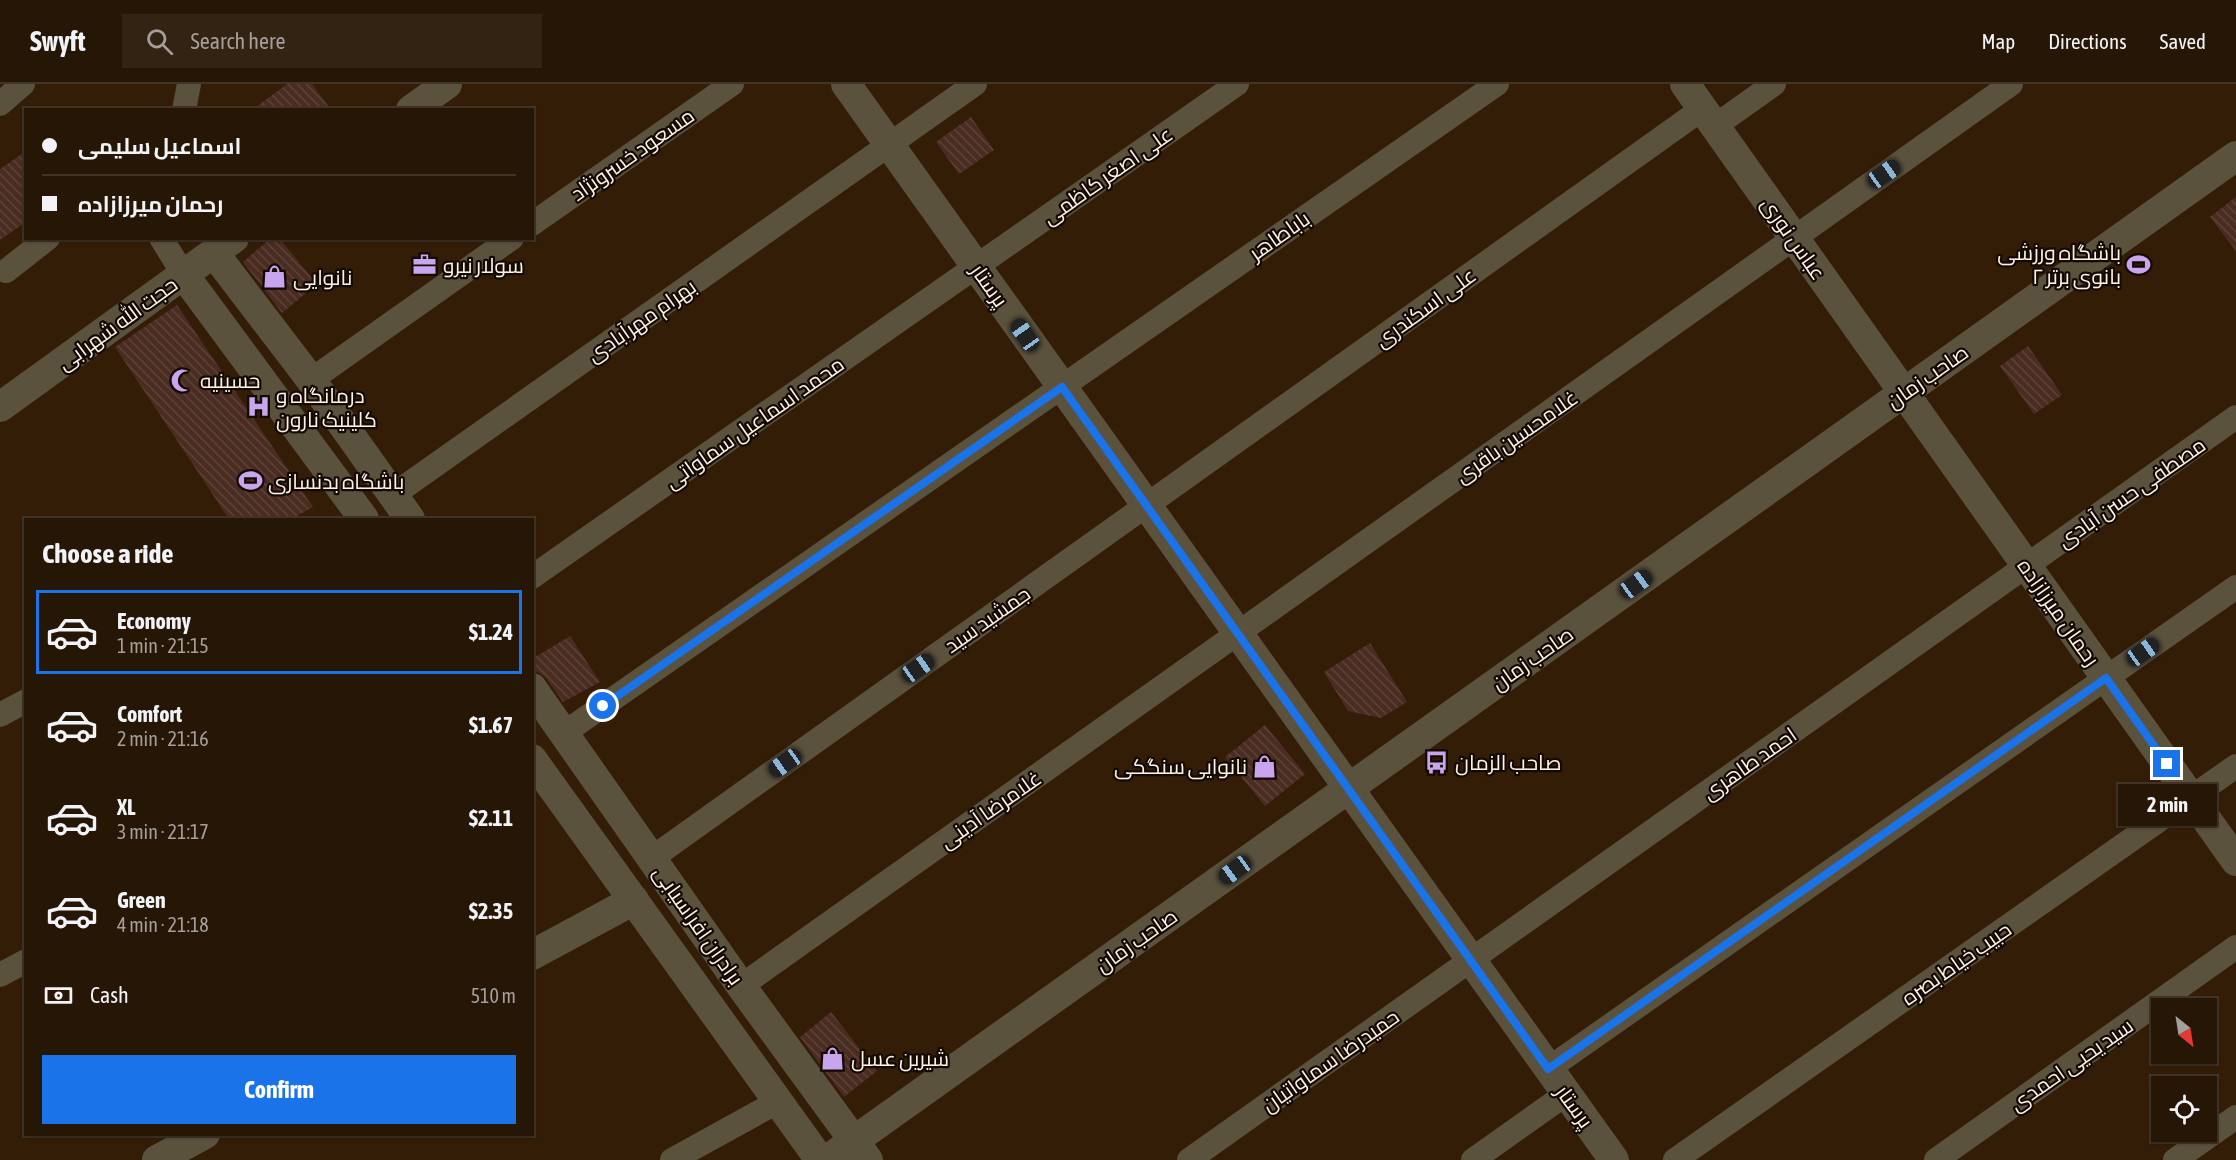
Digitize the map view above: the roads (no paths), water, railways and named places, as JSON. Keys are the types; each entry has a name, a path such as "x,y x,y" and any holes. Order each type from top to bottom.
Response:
{"street":[{"path":"0,104 23,84"},
{"path":"184,108 188,84"},
{"path":"414,108 447,84"},
{"name":"مسعود خسرونژاد","path":"534,223 732,84"},
{"name":"پرستار","path":"846,84 1614,1160"},
{"name":"بهرام مهرآبادی","path":"393,495 975,84"},
{"name":"علی اصغر کاظمی","path":"976,267 1237,84"},
{"name":"باباطاهر","path":"564,733 1497,84"},
{"name":"عباس نوری","path":"1685,84 1904,393"},
{"name":"علی اسکندری","path":"1147,506 1709,117 1774,84"},
{"name":"غلامحسین باقری","path":"1238,633 2011,84"},
{"name":"صاحب زمان","path":"827,1160 862,1150 1349,788 2236,156"},
{"path":"6,271 45,240"},
{"path":"162,240 184,275 361,518"},
{"path":"311,380 509,240"},
{"path":"224,246 311,380 409,518"},
{"name":"حجت الله شهرابی","path":"0,407 224,246"},
{"name":"محمد اسماعیل سماواتی","path":"534,576 976,267"},
{"name":"رحمان میرزازاده","path":"1904,393 2236,861"},
{"name":"مصطفی حسن آبادی","path":"2027,566 2236,417"},
{"name":"جمشید سید","path":"652,858 1147,506"},
{"name":"احمد طاهری","path":"1471,960 2027,566"},
{"path":"1548,1069 2236,587"},
{"name":"غلامرضا آدینی","path":"741,986 1238,633"},
{"name":"برادران افراسیابی","path":"534,691 741,986 862,1150"},
{"path":"0,714 24,702"},
{"name":"برادران افراسیابی","path":"534,762 820,1160"},
{"name":"حبیب خیاط بصره","path":"1675,1160 2236,766"},
{"path":"534,954 634,900"},
{"name":"سید یحیی احمدی","path":"1936,1160 2236,947"},
{"name":"حمیدرضا سماواتیان","path":"1189,1160 1471,960"},
{"path":"0,975 24,962"},
{"path":"1473,1160 1566,1094"},
{"path":"672,1160 777,1102"},
{"path":"2175,1160 2236,1117"},
{"path":"157,1160 201,1136"}],"place":[{"name":"باشگاه ورزشی بانوی برتر ۲","path":"2139,264"},
{"name":"سولار نیرو","path":"425,265"},
{"name":"نانوایی","path":"275,277"},
{"name":"حسینیه","path":"182,380"},
{"name":"درمانگاه و کلینیک نارون","path":"258,407"},
{"name":"باشگاه بدنسازی","path":"250,481"},
{"name":"صاحب الزمان","path":"1437,762"},
{"name":"نانوایی سنگکی","path":"1265,766"},
{"name":"شیرین عسل","path":"833,1058"}]}
